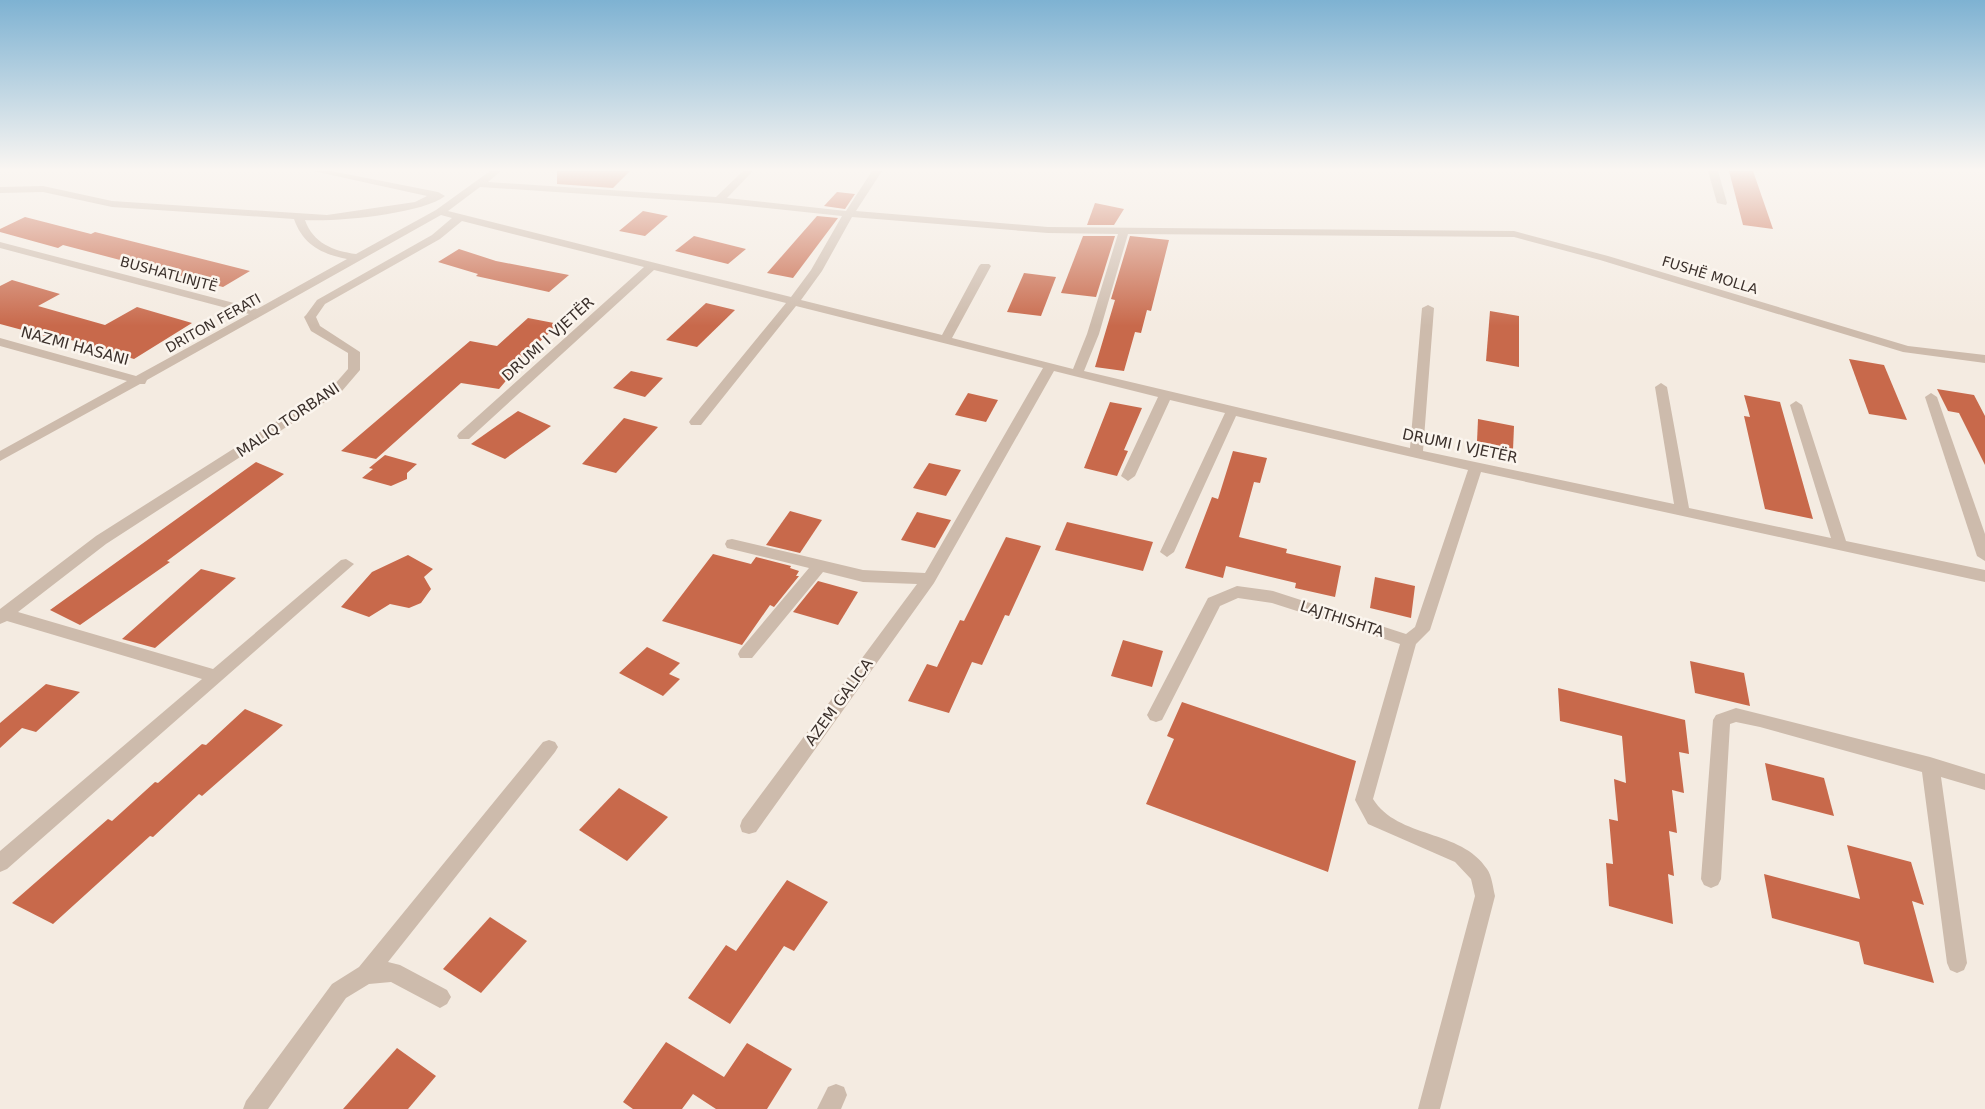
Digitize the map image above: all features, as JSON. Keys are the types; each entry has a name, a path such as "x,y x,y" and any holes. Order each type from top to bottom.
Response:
{"street":[{"path":"300,223 312,243 332,254 358,258"},
{"name":"DRITON FERATI","path":"0,457 141,381 422,223"},
{"name":"MALIQ TORBANI","path":"2,616 101,540 338,388 354,370 354,352 315,328 309,316 321,302 436,237 453,223"},
{"name":"DRUMI I VJETËR","path":"487,223 1077,374 1232,411 1416,454 1985,576"},
{"path":"696,422 794,301 843,223"},
{"name":"FUSHË MOLLA","path":"958,223 1048,230 1514,234 1604,258 1907,349 1985,359"},
{"path":"1077,374 1093,334 1124,231"},
{"name":"BUSHATLINJTË","path":"0,245 260,314"},
{"name":"DRUMI I VJETËR","path":"464,436 653,265"},
{"path":"945,340 985,266"},
{"path":"1416,454 1428,308"},
{"name":"NAZMI HASANI","path":"0,342 141,381"},
{"name":"AZEM GALICA","path":"749,826 929,579 1050,367"},
{"path":"1661,387 1682,510"},
{"path":"1128,476 1166,395"},
{"path":"1931,397 1985,556"},
{"path":"1796,405 1840,544"},
{"path":"1167,552 1232,411"},
{"path":"1429,1109 1485,896 1480,875 1462,856 1391,828 1375,818 1364,800 1409,641 1422,630 1476,466"},
{"path":"732,544 863,576 929,579"},
{"path":"0,863 346,564"},
{"path":"746,654 820,565"},
{"name":"LAJTHISHTA","path":"1156,715 1214,602 1237,592 1273,597 1409,641"},
{"name":"MALIQ TORBANI","path":"2,616 216,676"},
{"path":"1711,879 1722,720 1736,715 1930,765 1985,782"},
{"path":"254,1109 339,991 366,974 549,747"},
{"path":"1930,765 1957,963"},
{"path":"366,974 393,972 440,997"}],"building":[{"path":"13,223 47,223 91,234 95,232 250,271 223,287 63,245 58,248 0,232 0,229"},
{"path":"629,223 660,223 645,236 619,231"},
{"path":"811,223 834,223 793,278 767,273"},
{"path":"1088,223 1115,223 1114,225 1087,225"},
{"path":"1742,223 1771,223 1773,229 1743,225"},
{"path":"694,236 746,249 728,264 675,251"},
{"path":"1083,236 1115,236 1096,297 1061,293"},
{"path":"1130,236 1169,240 1151,311 1147,310 1141,333 1135,332 1124,371 1095,367 1115,300 1111,299"},
{"path":"459,249 496,261 569,275 549,292 476,276 478,274 438,262"},
{"path":"1024,273 1056,277 1041,316 1007,312"},
{"path":"12,280 60,294 38,306 105,325 137,307 192,323 134,359 71,340 67,342 0,324 0,286"},
{"path":"706,303 735,310 697,347 666,340"},
{"path":"1490,311 1519,316 1519,367 1486,361"},
{"path":"528,318 559,324 511,368 516,369 499,389 461,383 376,459 341,451 470,341 497,346"},
{"path":"1849,359 1884,365 1907,420 1869,414"},
{"path":"631,371 663,378 645,397 613,388"},
{"path":"1937,389 1974,395 1985,416 1985,465 1959,413 1948,411"},
{"path":"968,393 998,400 986,422 955,415"},
{"path":"1744,395 1780,402 1813,519 1765,509 1744,416 1750,417"},
{"path":"1110,402 1142,408 1124,450 1128,451 1117,476 1084,468"},
{"path":"518,411 551,426 505,459 471,444"},
{"path":"624,418 658,427 616,473 582,464"},
{"path":"1478,419 1514,426 1513,450 1477,442"},
{"path":"1233,451 1267,458 1260,483 1254,482 1239,537 1287,549 1286,553 1341,566 1335,597 1295,588 1296,583 1226,566 1223,578 1185,568 1212,497 1218,499"},
{"path":"385,455 417,464 407,473 407,479 391,486 362,478 373,469 369,468"},
{"path":"256,462 284,474 167,561 170,562 80,625 50,610"},
{"path":"929,463 961,470 946,496 913,488"},
{"path":"790,511 822,520 800,553 766,545"},
{"path":"917,512 951,520 935,548 901,540"},
{"path":"1067,522 1153,542 1143,571 1055,550"},
{"path":"1006,537 1041,546 1009,616 1005,615 982,665 972,662 949,713 908,701 927,664 937,667 960,620 964,621"},
{"path":"713,554 751,564 756,557 791,566 790,568 799,571 796,576 799,576 774,607 770,605 742,645 662,621"},
{"path":"408,555 433,569 424,577 431,589 421,603 409,608 390,604 369,617 341,607 372,572"},
{"path":"201,569 236,578 155,648 122,639"},
{"path":"1375,577 1415,586 1411,618 1370,608"},
{"path":"818,581 858,592 838,625 793,612"},
{"path":"1123,640 1163,651 1152,687 1111,676"},
{"path":"647,647 680,663 669,674 680,679 663,696 619,673"},
{"path":"1690,661 1744,673 1750,706 1695,693"},
{"path":"46,684 80,692 36,732 22,728 0,748 0,723"},
{"path":"1558,688 1685,720 1689,754 1679,752 1684,793 1672,790 1677,833 1669,831 1674,876 1668,874 1673,924 1609,906 1606,863 1613,864 1609,819 1618,821 1614,779 1626,783 1622,736 1560,721"},
{"path":"1182,702 1356,761 1328,872 1146,804 1174,739 1167,736"},
{"path":"245,709 283,725 202,796 199,794 153,837 150,836 53,924 12,903 108,819 112,821 202,744 206,745"},
{"path":"1765,763 1824,778 1834,816 1772,800"},
{"path":"619,788 668,817 627,861 579,830"},
{"path":"1847,845 1911,862 1924,905 1912,901 1934,983 1864,964 1859,942 1772,918 1764,874 1860,899"},
{"path":"787,880 828,902 794,951 784,946 730,1024 688,998 726,945 736,951"},
{"path":"490,917 527,941 481,993 443,969"},
{"path":"666,1042 724,1077 747,1043 792,1069 767,1109 716,1109 693,1094 682,1109 633,1109 623,1102"},
{"path":"397,1048 436,1076 408,1109 343,1109"}]}
